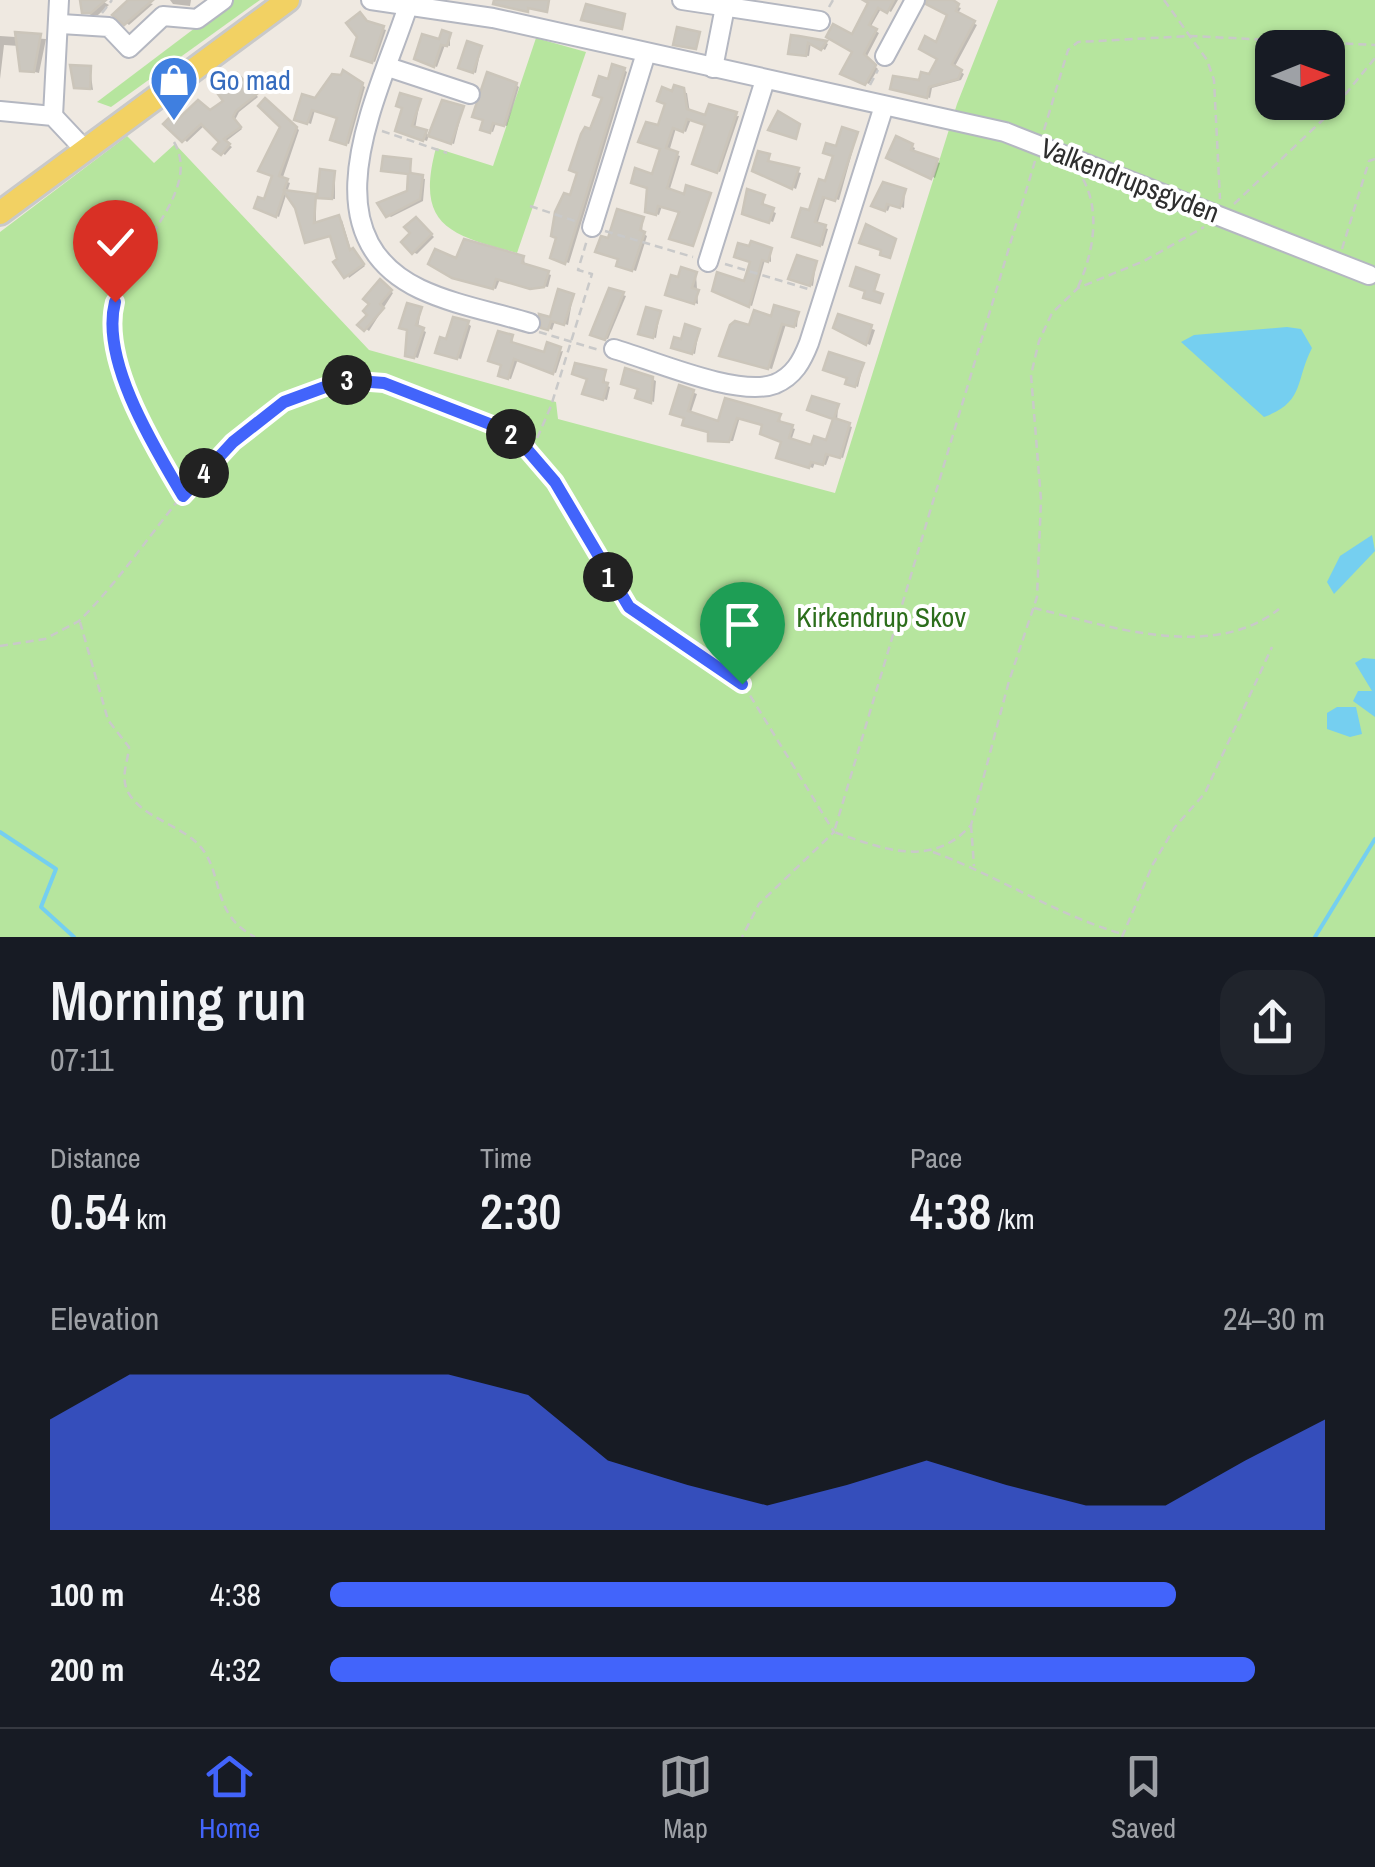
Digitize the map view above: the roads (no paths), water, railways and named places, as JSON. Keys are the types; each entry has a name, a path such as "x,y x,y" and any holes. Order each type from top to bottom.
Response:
{"main road":[{"path":"0,213 288,0"}],"street":[{"path":"53,116 61,24 59,0"},
{"path":"61,24 109,27 129,48 163,16 198,19 223,0"},
{"name":"Valkendrupsgyden","path":"371,0 493,18 1005,132 1369,275"},
{"path":"682,0 820,22"},
{"path":"886,56 915,0"},
{"path":"408,6 356,172 355,192 362,227 384,262 418,288 530,323"},
{"path":"712,68 725,7"},
{"path":"592,227 646,53"},
{"path":"388,67 470,94"},
{"path":"708,262 765,80"},
{"path":"614,349 740,386 772,386 800,364 884,106"},
{"path":"0,111 53,116 84,149"}],"water":[{"path":"1301,329 1312,348 1293,397 1264,417 1181,342 1194,335"},
{"path":"1372,535 1375,551 1334,594 1327,582 1340,556"},
{"path":"1363,658 1375,659 1375,717 1353,701 1358,691 1372,691 1355,663"},
{"path":"1337,707 1356,707 1362,734 1350,737 1327,729 1327,713"}],"waterway":[{"path":"0,832 56,869 41,907 74,937"},
{"path":"1315,937 1375,839"}],"place":[{"name":"Go mad","path":"174,122"}],"park label":[{"name":"Kirkendrup Skov","path":"881,617"}]}
